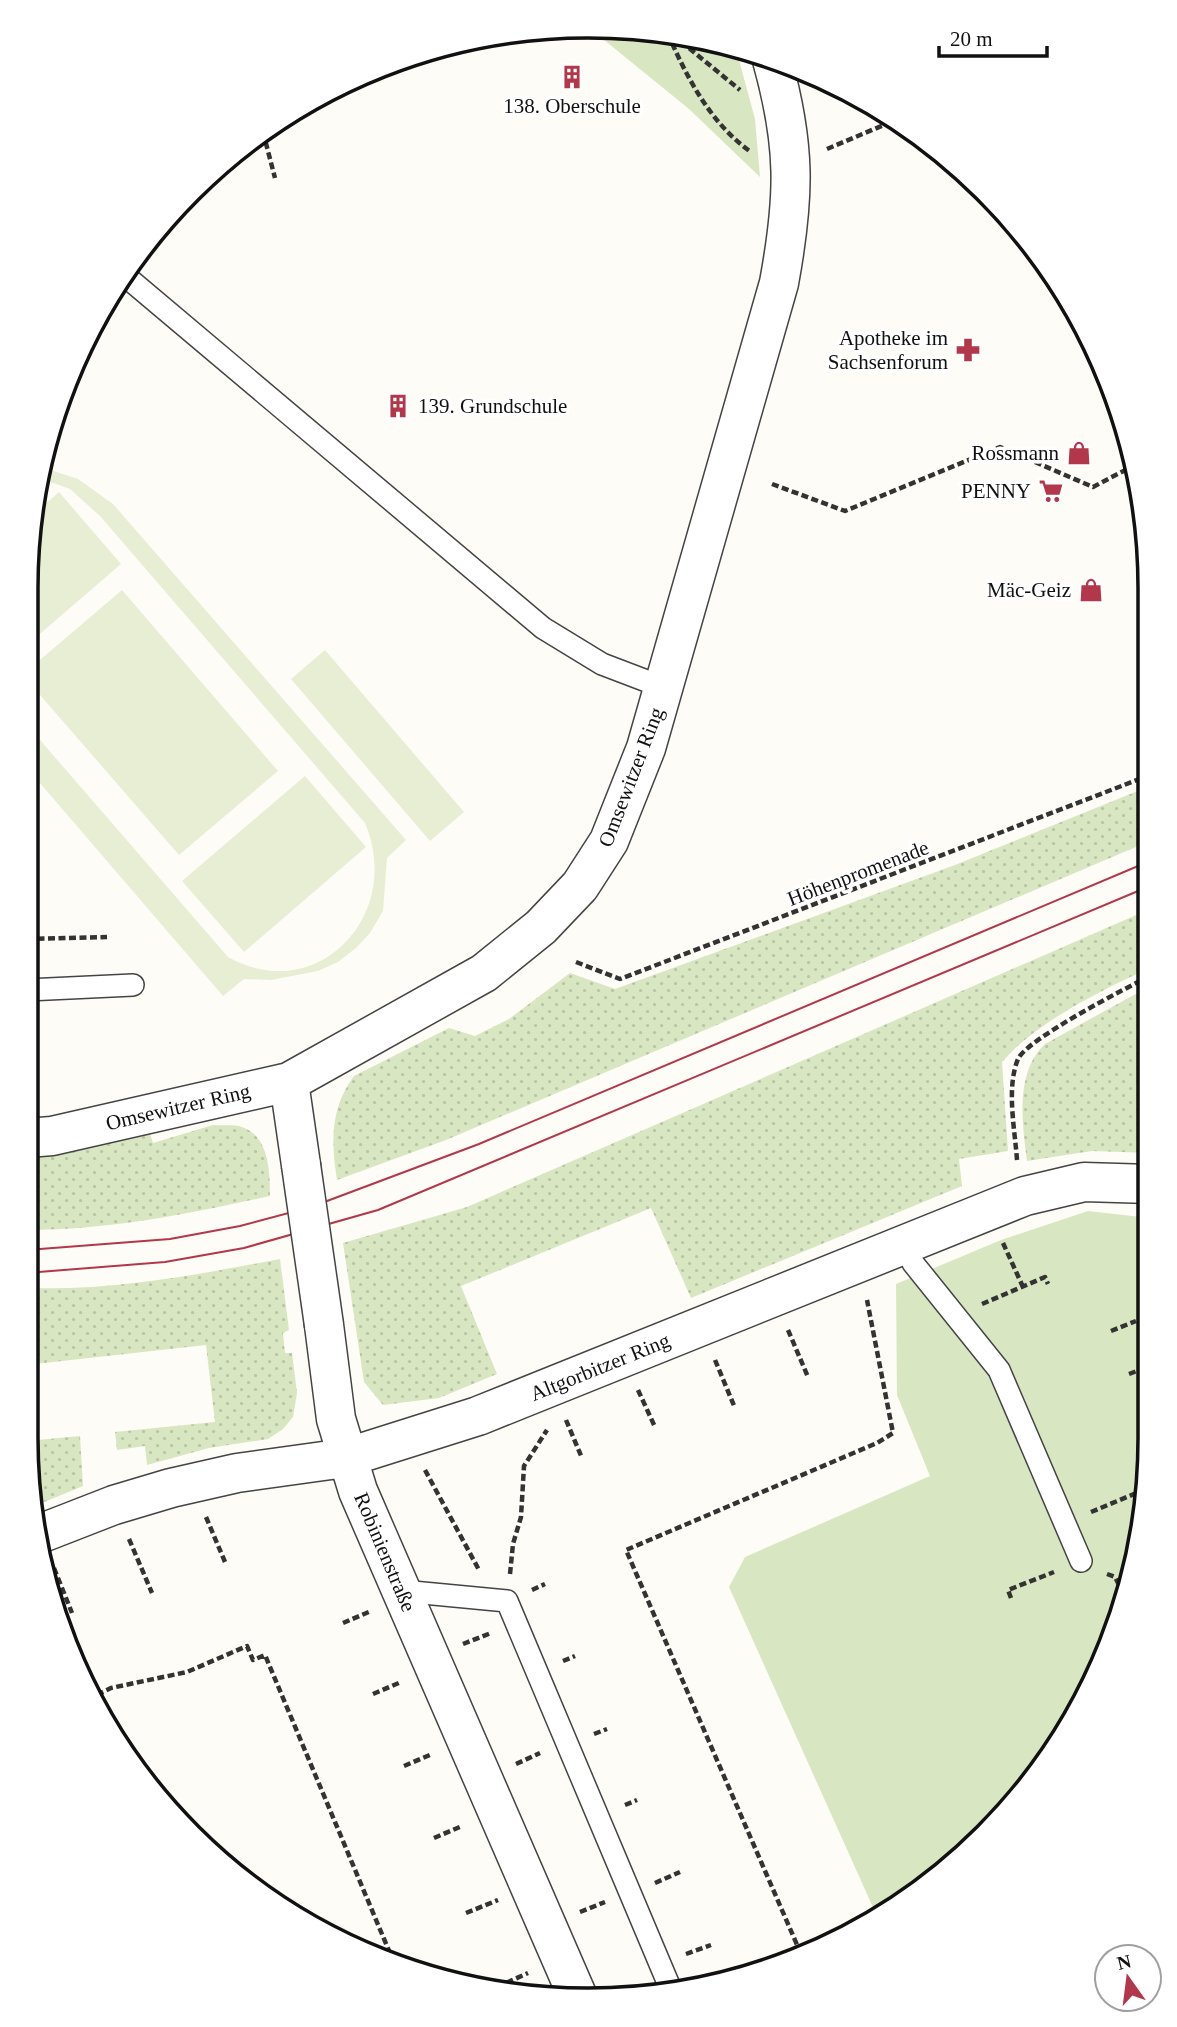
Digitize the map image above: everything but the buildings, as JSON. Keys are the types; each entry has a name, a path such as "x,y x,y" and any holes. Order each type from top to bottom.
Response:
{"street":[{"name":"Omsewitzer Ring","path":"38,1137 289,1082 484,973 549,918 580,886 609,841 646,748 779,283 790,224 792,156 784,101 775,72"},
{"name":"Robinienstraße","path":"289,1082 336,1419 345,1458 574,1988"},
{"name":"Altgorbitzer Ring","path":"49,1545 114,1505 171,1488 237,1473 345,1458 478,1416 1054,1188 1084,1182 1138,1184"}],"lane":[{"path":"132,282 543,628 602,664 665,688"},
{"path":"38,989 133,985"},
{"path":"905,1245 913,1263 999,1370 1081,1562"},
{"path":"401,1591 501,1601 668,1983"}],"path":[{"path":"675,46 685,74 705,105 727,131 760,157"},
{"path":"688,48 725,77"},
{"path":"817,153 885,125"},
{"path":"266,143 275,178"},
{"path":"772,484 845,511 1000,447 1093,487 1125,470"},
{"name":"Höhenpromenade","path":"576,961 620,979 1138,780"},
{"path":"38,939 107,937"},
{"path":"1018,1172 1013,1081 1019,1056 1039,1039 1138,982"},
{"path":"1001,1240 1023,1287"},
{"path":"955,1316 1045,1277 1048,1284"},
{"path":"798,1947 626,1550 877,1443 893,1433 866,1296"},
{"path":"1111,1331 1136,1321"},
{"path":"790,1335 808,1377"},
{"path":"719,1368 735,1408"},
{"path":"1129,1374 1138,1371"},
{"path":"642,1399 655,1427"},
{"path":"565,1419 582,1458"},
{"path":"501,1601 521,1517 524,1466 553,1420"},
{"path":"424,1469 501,1601"},
{"path":"1065,1523 1135,1494"},
{"path":"202,1508 225,1562"},
{"path":"126,1532 152,1593"},
{"path":"54,1567 72,1613"},
{"path":"343,1623 368,1613"},
{"path":"472,1641 493,1632"},
{"path":"101,1693 111,1688 187,1672 247,1646 253,1660 265,1655 387,1950"},
{"path":"373,1694 399,1683"},
{"path":"404,1766 429,1755"},
{"path":"516,1764 528,1759"},
{"path":"434,1839 458,1828"},
{"path":"658,1882 680,1872"},
{"path":"466,1913 507,1897"},
{"path":"507,1982 537,1969"}],"green space":[{"path":"603,39 660,43 739,60 755,119 760,177 689,109"},
{"path":"51,470 78,479 113,504 406,840 387,858 383,911 370,933 338,962 318,971 271,980 244,979 223,996 38,781 38,738 228,957 261,969 292,970 321,961 344,943 362,919 373,890 374,857 365,823 100,516 70,489 49,481"},
{"path":"59,492 121,564 38,636 38,588 45,504"},
{"path":"122,590 278,771 179,855 38,693 38,662"},
{"path":"325,650 464,812 430,841 291,679"},
{"path":"305,776 366,847 244,952 182,881"},
{"path":"1138,791 1138,846 446,1140 337,1180 333,1139 336,1113 354,1076 449,1028 475,1036 509,1019 570,973 615,989 955,865"},
{"path":"1138,914 1138,974 1051,1020 1016,1047 1002,1062 1008,1151 959,1159 962,1186 691,1298 651,1208 461,1286 497,1374 439,1398 383,1405 364,1382 343,1243 467,1207"},
{"path":"1138,993 1138,1153 1092,1151 1027,1161 1023,1130 1025,1083 1035,1055 1045,1044"},
{"path":"213,1125 242,1127 258,1138 263,1146 270,1196 149,1220 38,1230 38,1153 149,1131 153,1143"},
{"path":"1088,1211 1138,1217 1137,1474 1128,1546 1120,1581 1097,1649 1065,1714 1046,1744 1002,1801 951,1852 874,1909 729,1587 745,1557 930,1476 897,1395 896,1284 1001,1240"},
{"path":"280,1259 289,1330 283,1333 285,1353 292,1353 297,1393 293,1417 283,1429 268,1439 209,1448 147,1465 145,1446 117,1450 115,1432 215,1422 206,1345 38,1364 38,1288 90,1287 185,1276"},
{"path":"80,1436 83,1486 42,1503 38,1440"}],"tram line":[{"path":"38,1249 170,1239 240,1226 311,1207 479,1144 1138,866"},
{"path":"38,1272 165,1262 244,1248 378,1210 1138,891"}],"place":[{"name":"138. Oberschule","path":"572,77"},
{"name":"Apotheke im Sachsenforum","path":"968,350"},
{"name":"139. Grundschule","path":"398,406"},
{"name":"Rossmann","path":"1079,453"},
{"name":"PENNY","path":"1051,491"},
{"name":"Mäc-Geiz","path":"1091,590"}]}
